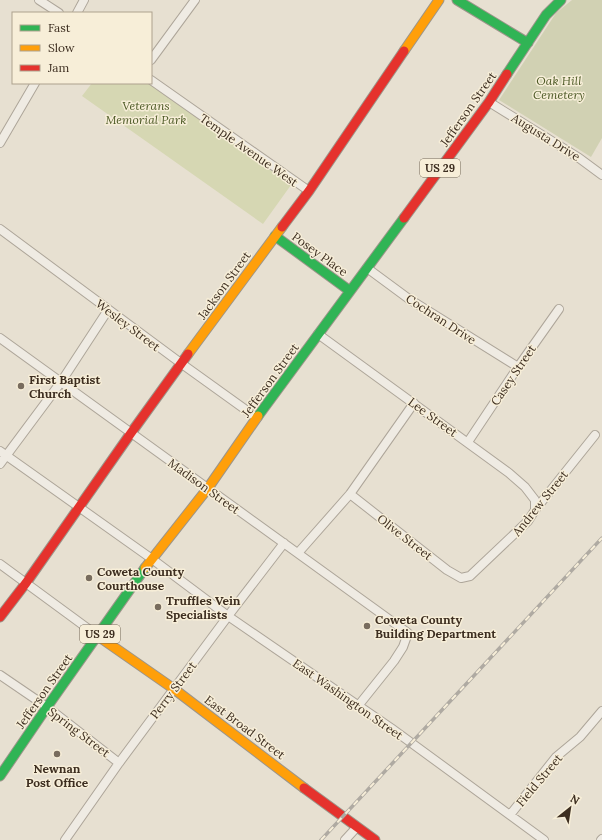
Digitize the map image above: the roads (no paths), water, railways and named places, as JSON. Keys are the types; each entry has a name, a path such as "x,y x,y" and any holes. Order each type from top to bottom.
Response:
{"main road":[{"name":"Jackson Street","path":"0,617 26,583 131,433 309,191 439,0"},
{"path":"457,0 528,43"},
{"name":"Jefferson Street","path":"0,776 152,559 208,488 350,290 489,102 546,15 561,0"},
{"name":"Posey Place","path":"275,236 350,290"},
{"name":"East Broad Street","path":"98,636 174,688 375,840"}],"street":[{"path":"39,0 57,12"},
{"path":"78,12 84,0"},
{"path":"152,59 195,0"},
{"name":"Temple Avenue West","path":"152,81 309,191"},
{"path":"0,143 34,84"},
{"name":"Augusta Drive","path":"489,102 602,174"},
{"name":"Wesley Street","path":"0,229 108,310 257,418"},
{"name":"Cochran Drive","path":"367,268 409,300 518,367"},
{"name":"Casey Street","path":"468,442 559,309"},
{"path":"0,464 3,453 61,382 108,310"},
{"name":"Lee Street","path":"318,334 509,473 525,487 534,500 535,510"},
{"name":"Madison Street","path":"0,338 408,633 403,647 394,661 358,706"},
{"path":"298,553 350,494 414,403"},
{"name":"Andrew Street","path":"461,578 470,576 484,565 528,521 535,510 595,435"},
{"name":"East Washington Street","path":"3,453 152,559 228,616 391,728 544,840"},
{"name":"Olive Street","path":"350,494 447,570 461,578"},
{"name":"Perry Street","path":"65,840 174,688 284,543"},
{"path":"0,564 98,636"},
{"name":"Spring Street","path":"0,675 47,707 119,763"},
{"name":"Field Street","path":"510,815 556,757 580,737 602,710"},
{"path":"345,840 356,827"}],"railway":[{"path":"321,840 602,538"}],"place":[{"name":"First Baptist Church","path":"21,386"},
{"name":"Coweta County Courthouse","path":"89,578"},
{"name":"Truffles Vein Specialists","path":"158,607"},
{"name":"Coweta County Building Department","path":"367,626"},
{"name":"Newnan Post Office","path":"57,754"}],"park label":[{"name":"Oak Hill Cemetery","path":"559,87"},
{"name":"Veterans Memorial Park","path":"146,112"}]}
